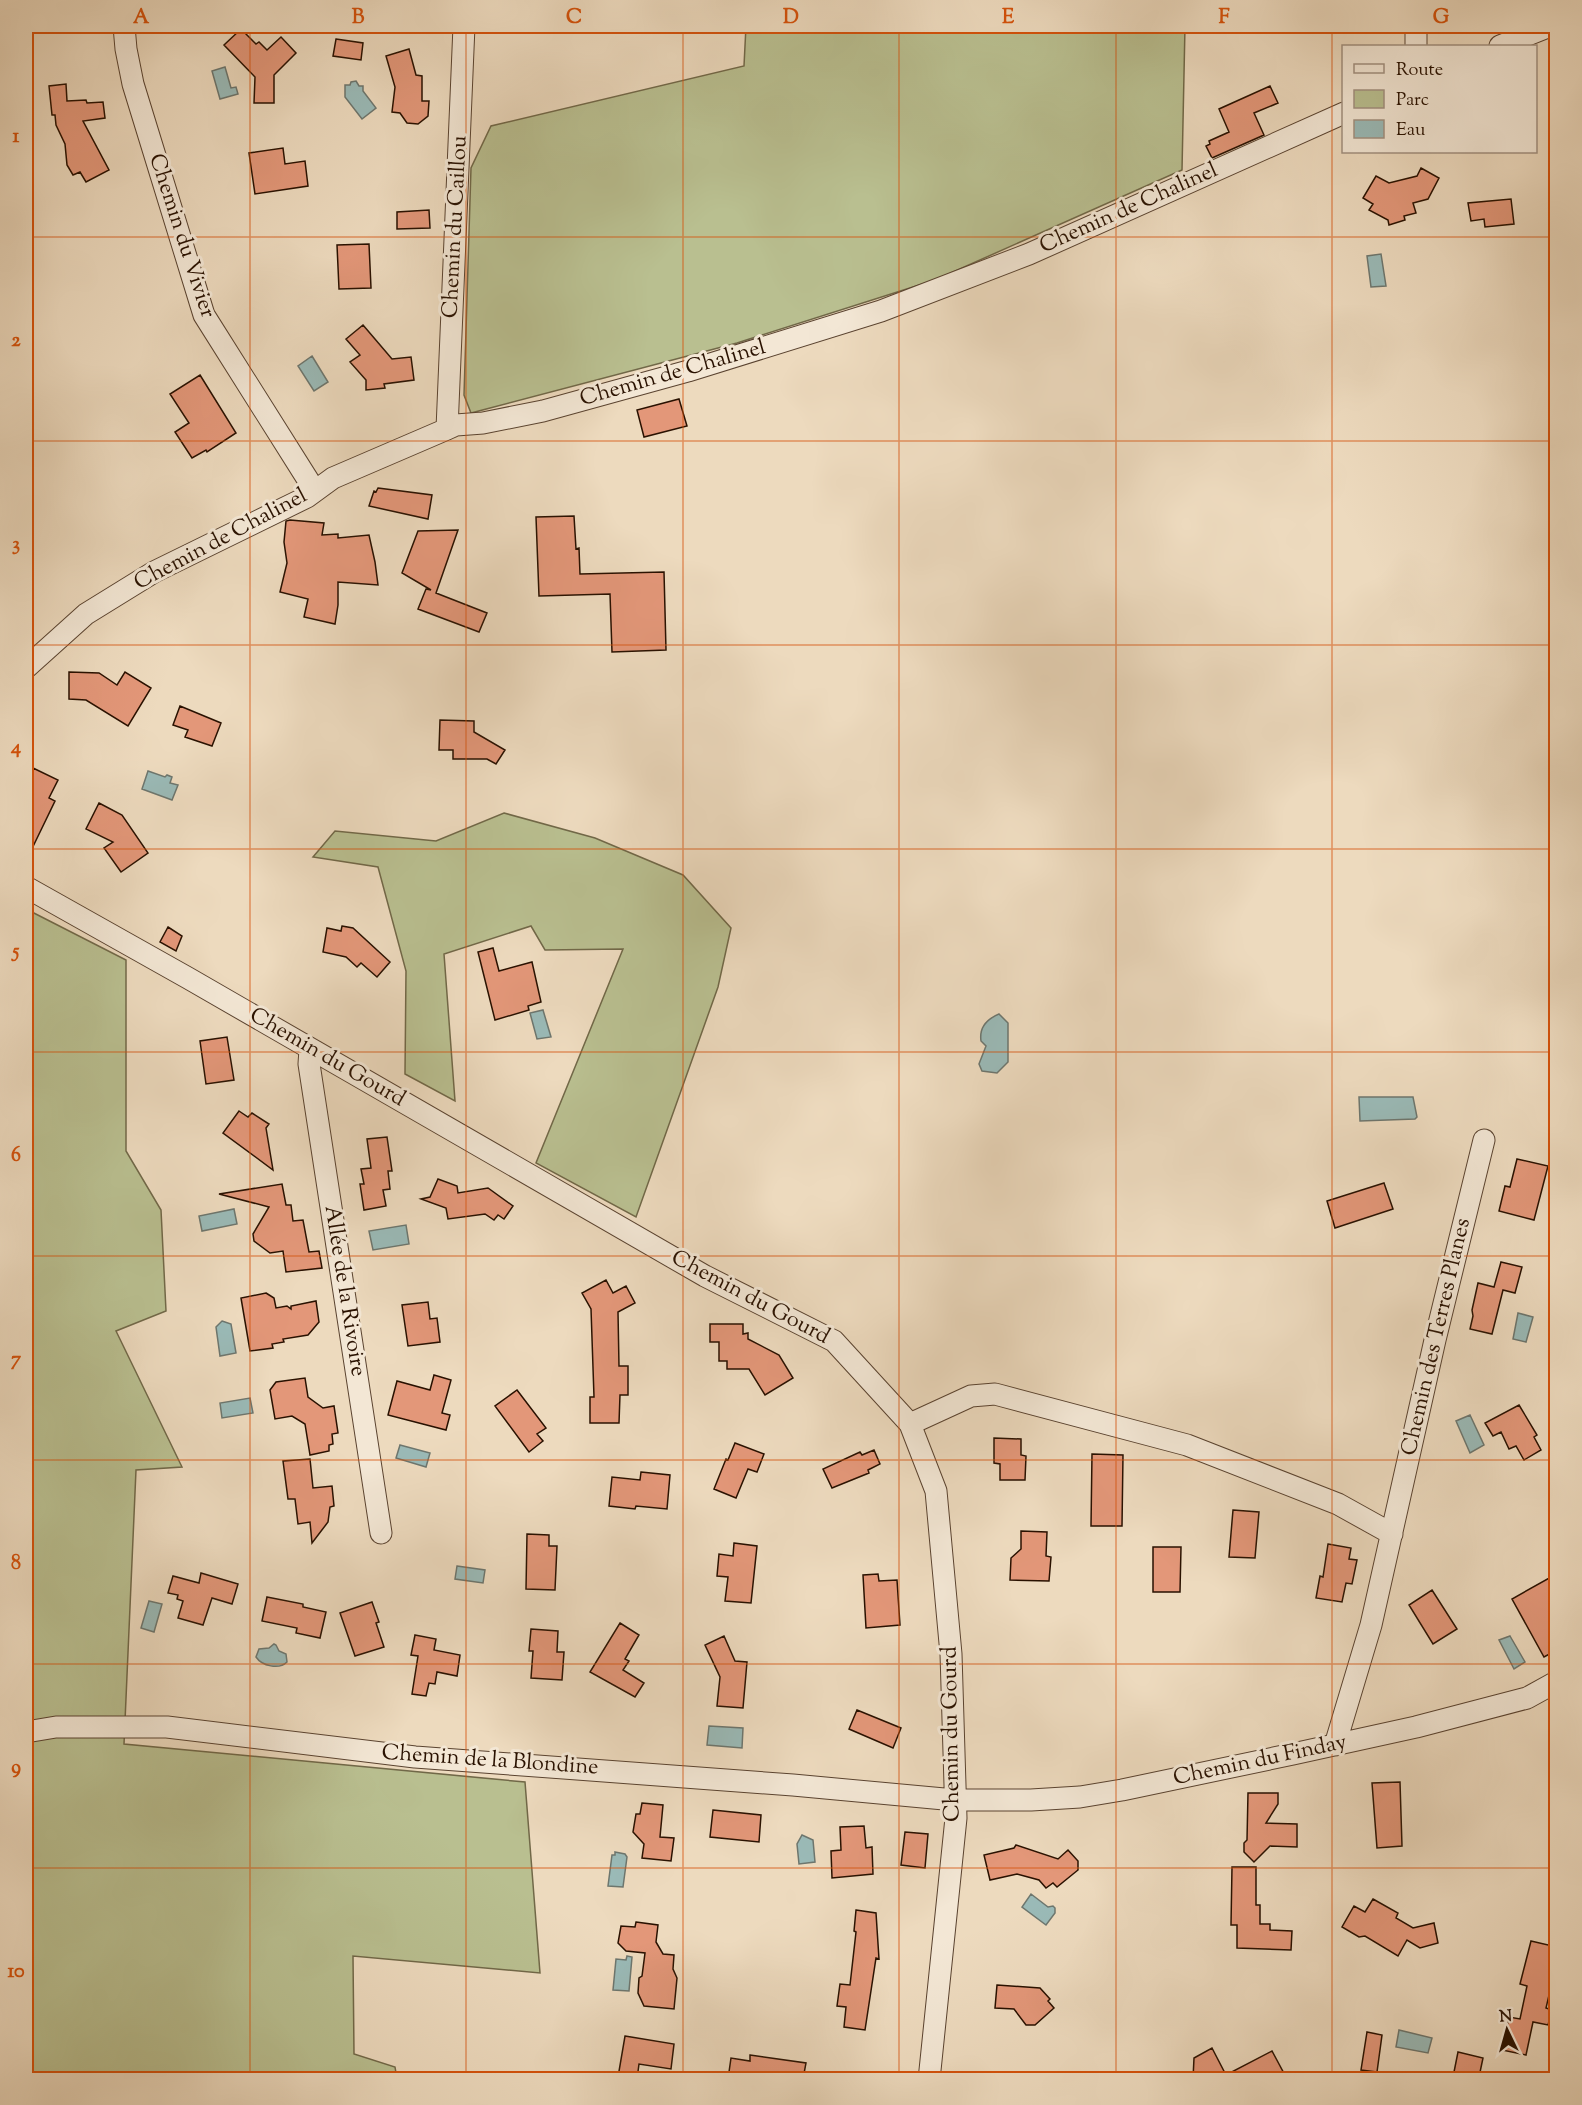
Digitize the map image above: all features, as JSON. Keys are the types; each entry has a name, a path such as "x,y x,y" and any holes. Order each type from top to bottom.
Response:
{"street":[{"name":"Chemin du Vivier","path":"124,26 133,84 204,315 315,491"},
{"name":"Chemin du Caillou","path":"447,429 464,26"},
{"path":"1416,26 1416,45"},
{"path":"1502,45 1550,26"},
{"name":"Chemin de Chalinel","path":"26,668 86,614 154,572 315,491 333,478 456,425 483,423 543,411 688,371 881,312 1029,254 1342,114"},
{"name":"Chemin du Gourd","path":"26,887 705,1276 834,1341 910,1425 936,1491 951,1654 956,1818 929,2079"},
{"name":"Allée de la Rivoire","path":"310,1049 309,1064 381,1533"},
{"name":"Chemin des Terres Planes","path":"1335,1745 1371,1624 1434,1340 1484,1140"},
{"path":"910,1425 970,1396 995,1394 1187,1445 1338,1504 1392,1534"},
{"name":"Chemin du Finday","path":"955,1800 1031,1800 1080,1797 1122,1790 1416,1727 1527,1698 1557,1682"},
{"name":"Chemin de la Blondine","path":"26,1732 56,1726 167,1727 415,1757 747,1781 955,1800"}],"green space":[{"path":"746,26 1185,26 1182,170 935,280 737,343 471,413 464,395 471,168 491,126 744,66"},
{"path":"504,813 595,838 683,875 731,928 718,987 636,1217 536,1163 623,949 545,950 531,926 444,954 455,1101 405,1074 406,971 378,867 313,857 335,831 436,841"},
{"path":"26,909 126,960 126,1151 161,1210 166,1311 116,1331 182,1467 136,1470 124,1744 525,1782 540,1973 353,1956 354,2054 395,2067 397,2079 26,2079"}],"water":[{"path":"225,67 231,88 236,87 238,94 220,99 212,71"},
{"path":"356,81 359,86 363,86 363,91 376,108 362,119 345,97 345,85"},
{"path":"1381,254 1386,286 1371,287 1367,256"},
{"path":"312,356 328,382 314,391 298,366"},
{"path":"148,771 172,777 170,783 178,785 172,800 142,789"},
{"path":"543,1010 551,1037 537,1039 530,1013"},
{"path":"999,1014 1008,1023 1008,1062 997,1073 982,1071 979,1064 986,1046 981,1041 981,1032 991,1018"},
{"path":"1359,1097 1413,1097 1417,1117 1415,1119 1360,1121"},
{"path":"234,1209 237,1224 202,1231 199,1216"},
{"path":"406,1225 409,1244 373,1250 369,1231"},
{"path":"1518,1313 1533,1317 1526,1342 1513,1339"},
{"path":"222,1321 231,1324 236,1353 220,1356 216,1327"},
{"path":"250,1398 253,1413 222,1418 220,1403"},
{"path":"1470,1415 1484,1445 1470,1453 1456,1421"},
{"path":"400,1445 430,1453 426,1467 396,1458"},
{"path":"457,1566 485,1570 483,1583 455,1579"},
{"path":"149,1601 162,1604 154,1632 141,1628"},
{"path":"1510,1636 1525,1662 1514,1669 1499,1640"},
{"path":"274,1644 279,1651 286,1654 287,1662 280,1666 262,1663 256,1657 259,1649 269,1648"},
{"path":"709,1726 743,1728 742,1748 707,1745"},
{"path":"802,1835 813,1840 815,1862 799,1864 797,1844"},
{"path":"615,1852 625,1854 627,1857 623,1887 608,1886 612,1855 615,1855"},
{"path":"1031,1894 1048,1907 1055,1908 1055,1913 1046,1925 1022,1907"},
{"path":"627,1956 632,1957 629,1991 613,1990 616,1959 626,1960"},
{"path":"1399,2030 1432,2038 1428,2053 1396,2047"}],"building":[{"path":"241,29 256,44 259,42 267,50 281,37 296,53 274,75 274,103 254,103 255,77 224,45"},
{"path":"336,39 363,43 361,60 333,56"},
{"path":"409,49 416,75 422,76 422,101 429,101 428,116 418,124 407,123 400,113 392,112 395,87 386,56"},
{"path":"66,84 67,101 103,102 105,118 83,121 109,170 86,182 80,172 73,175 67,165 65,144 56,125 55,115 52,115 49,86"},
{"path":"1270,86 1278,103 1254,113 1264,135 1212,158 1206,146 1210,144 1209,141 1229,132 1219,109"},
{"path":"283,148 285,164 305,161 308,186 255,194 249,153"},
{"path":"1421,168 1439,178 1428,199 1413,203 1416,213 1404,216 1405,220 1389,225 1388,220 1369,210 1373,204 1363,198 1376,176 1389,183 1417,176"},
{"path":"1511,199 1514,224 1485,227 1484,219 1471,221 1468,203"},
{"path":"429,210 430,228 397,229 397,212"},
{"path":"369,244 371,288 339,289 337,245"},
{"path":"363,325 392,359 411,357 414,380 384,384 385,388 366,390 366,380 350,362 360,355 346,339"},
{"path":"200,375 236,433 207,452 206,450 192,458 175,432 189,423 170,394"},
{"path":"679,399 687,426 644,437 637,410"},
{"path":"378,488 432,495 428,519 369,506 374,491 376,492"},
{"path":"574,516 580,574 664,572 666,650 612,652 610,594 539,596 536,517"},
{"path":"286,521 324,523 322,535 338,534 338,538 369,535 378,585 338,582 335,624 304,617 308,599 280,592 287,563 284,542"},
{"path":"458,530 436,593 487,613 479,632 418,609 426,589 431,590 402,573 418,531"},
{"path":"69,672 99,673 117,685 125,672 151,688 128,726 86,700 69,699"},
{"path":"180,706 221,723 212,746 185,737 188,730 173,725"},
{"path":"440,720 474,721 474,732 505,750 496,764 487,759 453,759 453,750 439,750"},
{"path":"33,768 58,780 49,798 55,801 26,861 26,784"},
{"path":"99,803 122,815 148,853 121,872 104,848 113,842 86,829"},
{"path":"342,926 353,928 390,962 377,977 361,963 357,967 346,957 323,952 327,928 341,931"},
{"path":"168,927 182,936 176,951 160,942"},
{"path":"493,948 499,971 532,962 541,1002 528,1006 529,1010 495,1020 478,952"},
{"path":"227,1037 234,1080 206,1084 200,1041"},
{"path":"239,1111 248,1117 252,1113 269,1124 266,1128 273,1170 223,1133"},
{"path":"387,1137 392,1171 388,1171 390,1189 383,1190 386,1206 364,1210 360,1184 364,1184 361,1169 371,1168 367,1139"},
{"path":"1517,1159 1548,1166 1534,1220 1499,1211 1505,1186 1510,1187"},
{"path":"438,1179 457,1186 458,1193 488,1188 513,1206 504,1219 498,1215 494,1220 485,1214 448,1219 446,1208 421,1199 430,1197"},
{"path":"1384,1183 1393,1209 1335,1228 1327,1201"},
{"path":"282,1184 286,1205 291,1205 293,1221 303,1220 309,1252 319,1251 322,1268 286,1272 283,1251 270,1253 254,1241 253,1234 269,1207 219,1194"},
{"path":"1501,1262 1522,1267 1515,1293 1503,1290 1492,1334 1470,1329 1478,1283 1494,1287"},
{"path":"606,1280 613,1293 626,1286 635,1303 618,1312 619,1366 628,1366 628,1395 620,1395 619,1423 590,1423 590,1397 594,1397 591,1309 582,1293"},
{"path":"266,1293 274,1298 276,1308 287,1306 291,1309 291,1306 316,1301 319,1322 308,1335 283,1339 284,1342 272,1344 273,1348 250,1351 241,1298"},
{"path":"428,1302 430,1319 437,1318 440,1342 408,1346 402,1305"},
{"path":"710,1324 743,1324 743,1334 748,1333 748,1339 779,1355 793,1378 765,1395 749,1369 727,1369 727,1361 719,1361 719,1342 710,1342"},
{"path":"434,1375 451,1380 442,1413 450,1415 446,1430 388,1415 397,1381 430,1390"},
{"path":"305,1378 308,1397 323,1408 334,1406 338,1433 332,1434 333,1444 329,1445 329,1451 310,1455 305,1424 292,1416 275,1419 270,1390 276,1382"},
{"path":"517,1390 546,1428 537,1434 543,1441 529,1452 495,1406"},
{"path":"1519,1405 1537,1435 1534,1437 1541,1450 1524,1460 1516,1446 1509,1449 1501,1432 1493,1436 1485,1423"},
{"path":"994,1438 1021,1439 1021,1455 1026,1456 1025,1480 1000,1480 1000,1464 994,1463"},
{"path":"735,1443 764,1454 757,1472 748,1469 736,1498 714,1489"},
{"path":"874,1450 880,1464 868,1470 869,1473 832,1488 823,1469 860,1452 862,1455"},
{"path":"1092,1454 1123,1455 1122,1526 1091,1526"},
{"path":"310,1459 313,1488 332,1486 334,1506 330,1507 328,1522 312,1543 310,1522 298,1524 295,1499 288,1499 283,1461"},
{"path":"641,1472 670,1475 667,1509 609,1506 612,1477 640,1480"},
{"path":"1233,1510 1259,1512 1255,1558 1229,1557"},
{"path":"1021,1531 1047,1532 1046,1556 1051,1557 1049,1581 1010,1580 1011,1558 1021,1549"},
{"path":"527,1534 549,1535 549,1546 557,1546 555,1590 526,1589"},
{"path":"734,1543 757,1546 751,1603 725,1601 728,1577 717,1576 719,1554 733,1556"},
{"path":"1328,1544 1351,1548 1349,1559 1357,1560 1352,1584 1346,1583 1342,1602 1316,1598 1320,1576 1323,1577"},
{"path":"1153,1547 1181,1547 1180,1592 1153,1592"},
{"path":"201,1573 238,1584 232,1604 212,1598 203,1625 178,1618 183,1601 177,1599 178,1595 168,1593 173,1576 199,1583"},
{"path":"878,1574 879,1581 897,1580 900,1625 866,1628 863,1575"},
{"path":"1551,1577 1557,1587 1557,1650 1544,1657 1512,1599"},
{"path":"1432,1590 1457,1629 1433,1644 1409,1605"},
{"path":"267,1597 303,1604 303,1607 326,1612 320,1638 296,1633 297,1628 262,1621"},
{"path":"372,1602 384,1647 355,1656 340,1613"},
{"path":"620,1623 639,1635 625,1659 629,1661 623,1670 644,1683 635,1697 590,1672"},
{"path":"531,1629 558,1631 557,1652 564,1652 562,1680 531,1678 533,1651 529,1651"},
{"path":"415,1635 436,1639 434,1650 460,1655 457,1676 437,1672 435,1684 429,1683 426,1696 412,1694 418,1656 411,1655"},
{"path":"724,1636 735,1661 747,1662 743,1708 717,1706 720,1677 705,1645"},
{"path":"857,1710 901,1728 893,1748 849,1729"},
{"path":"1400,1782 1402,1846 1377,1848 1372,1783"},
{"path":"1248,1793 1278,1793 1278,1804 1266,1823 1297,1824 1297,1847 1270,1846 1254,1862 1244,1852 1244,1843 1247,1840"},
{"path":"642,1803 663,1805 660,1837 674,1838 671,1861 642,1858 644,1844 633,1832 636,1814 640,1814"},
{"path":"713,1810 761,1815 759,1842 710,1837"},
{"path":"864,1826 866,1848 872,1847 873,1874 832,1878 831,1851 841,1850 840,1827"},
{"path":"905,1832 928,1834 925,1868 901,1865"},
{"path":"1016,1845 1058,1859 1068,1850 1078,1861 1078,1870 1057,1887 1053,1883 1046,1888 1039,1880 1017,1874 990,1880 984,1855 1014,1848"},
{"path":"1232,1867 1256,1867 1256,1905 1260,1905 1260,1924 1270,1924 1270,1930 1292,1931 1291,1950 1237,1948 1237,1925 1231,1925"},
{"path":"1373,1899 1398,1913 1396,1918 1413,1928 1434,1923 1438,1943 1420,1948 1407,1940 1398,1956 1365,1936 1359,1937 1342,1927 1354,1906 1365,1912"},
{"path":"856,1910 876,1913 879,1959 876,1958 865,2030 844,2027 846,2007 837,2006 840,1984 850,1985"},
{"path":"636,1922 658,1925 656,1942 663,1954 674,1955 673,1969 677,1978 674,2009 644,2006 638,1993 645,1953 626,1951 618,1943 621,1926 635,1927"},
{"path":"1531,1941 1557,1947 1557,1961 1546,2008 1552,2010 1548,2025 1533,2022 1526,2055 1502,2050 1509,2017 1520,2019 1527,1986 1520,1984"},
{"path":"997,1985 1040,1988 1050,1999 1048,2001 1054,2008 1035,2025 1026,2025 1014,2009 995,2008"},
{"path":"1367,2032 1382,2035 1377,2072 1361,2070"},
{"path":"625,2036 674,2044 671,2069 639,2064 637,2079 618,2077"},
{"path":"1212,2048 1226,2075 1272,2051 1287,2079 1193,2079 1194,2058"},
{"path":"1458,2052 1483,2058 1479,2077 1454,2072"},
{"path":"750,2055 806,2063 803,2079 728,2079 731,2058 750,2061"}]}
